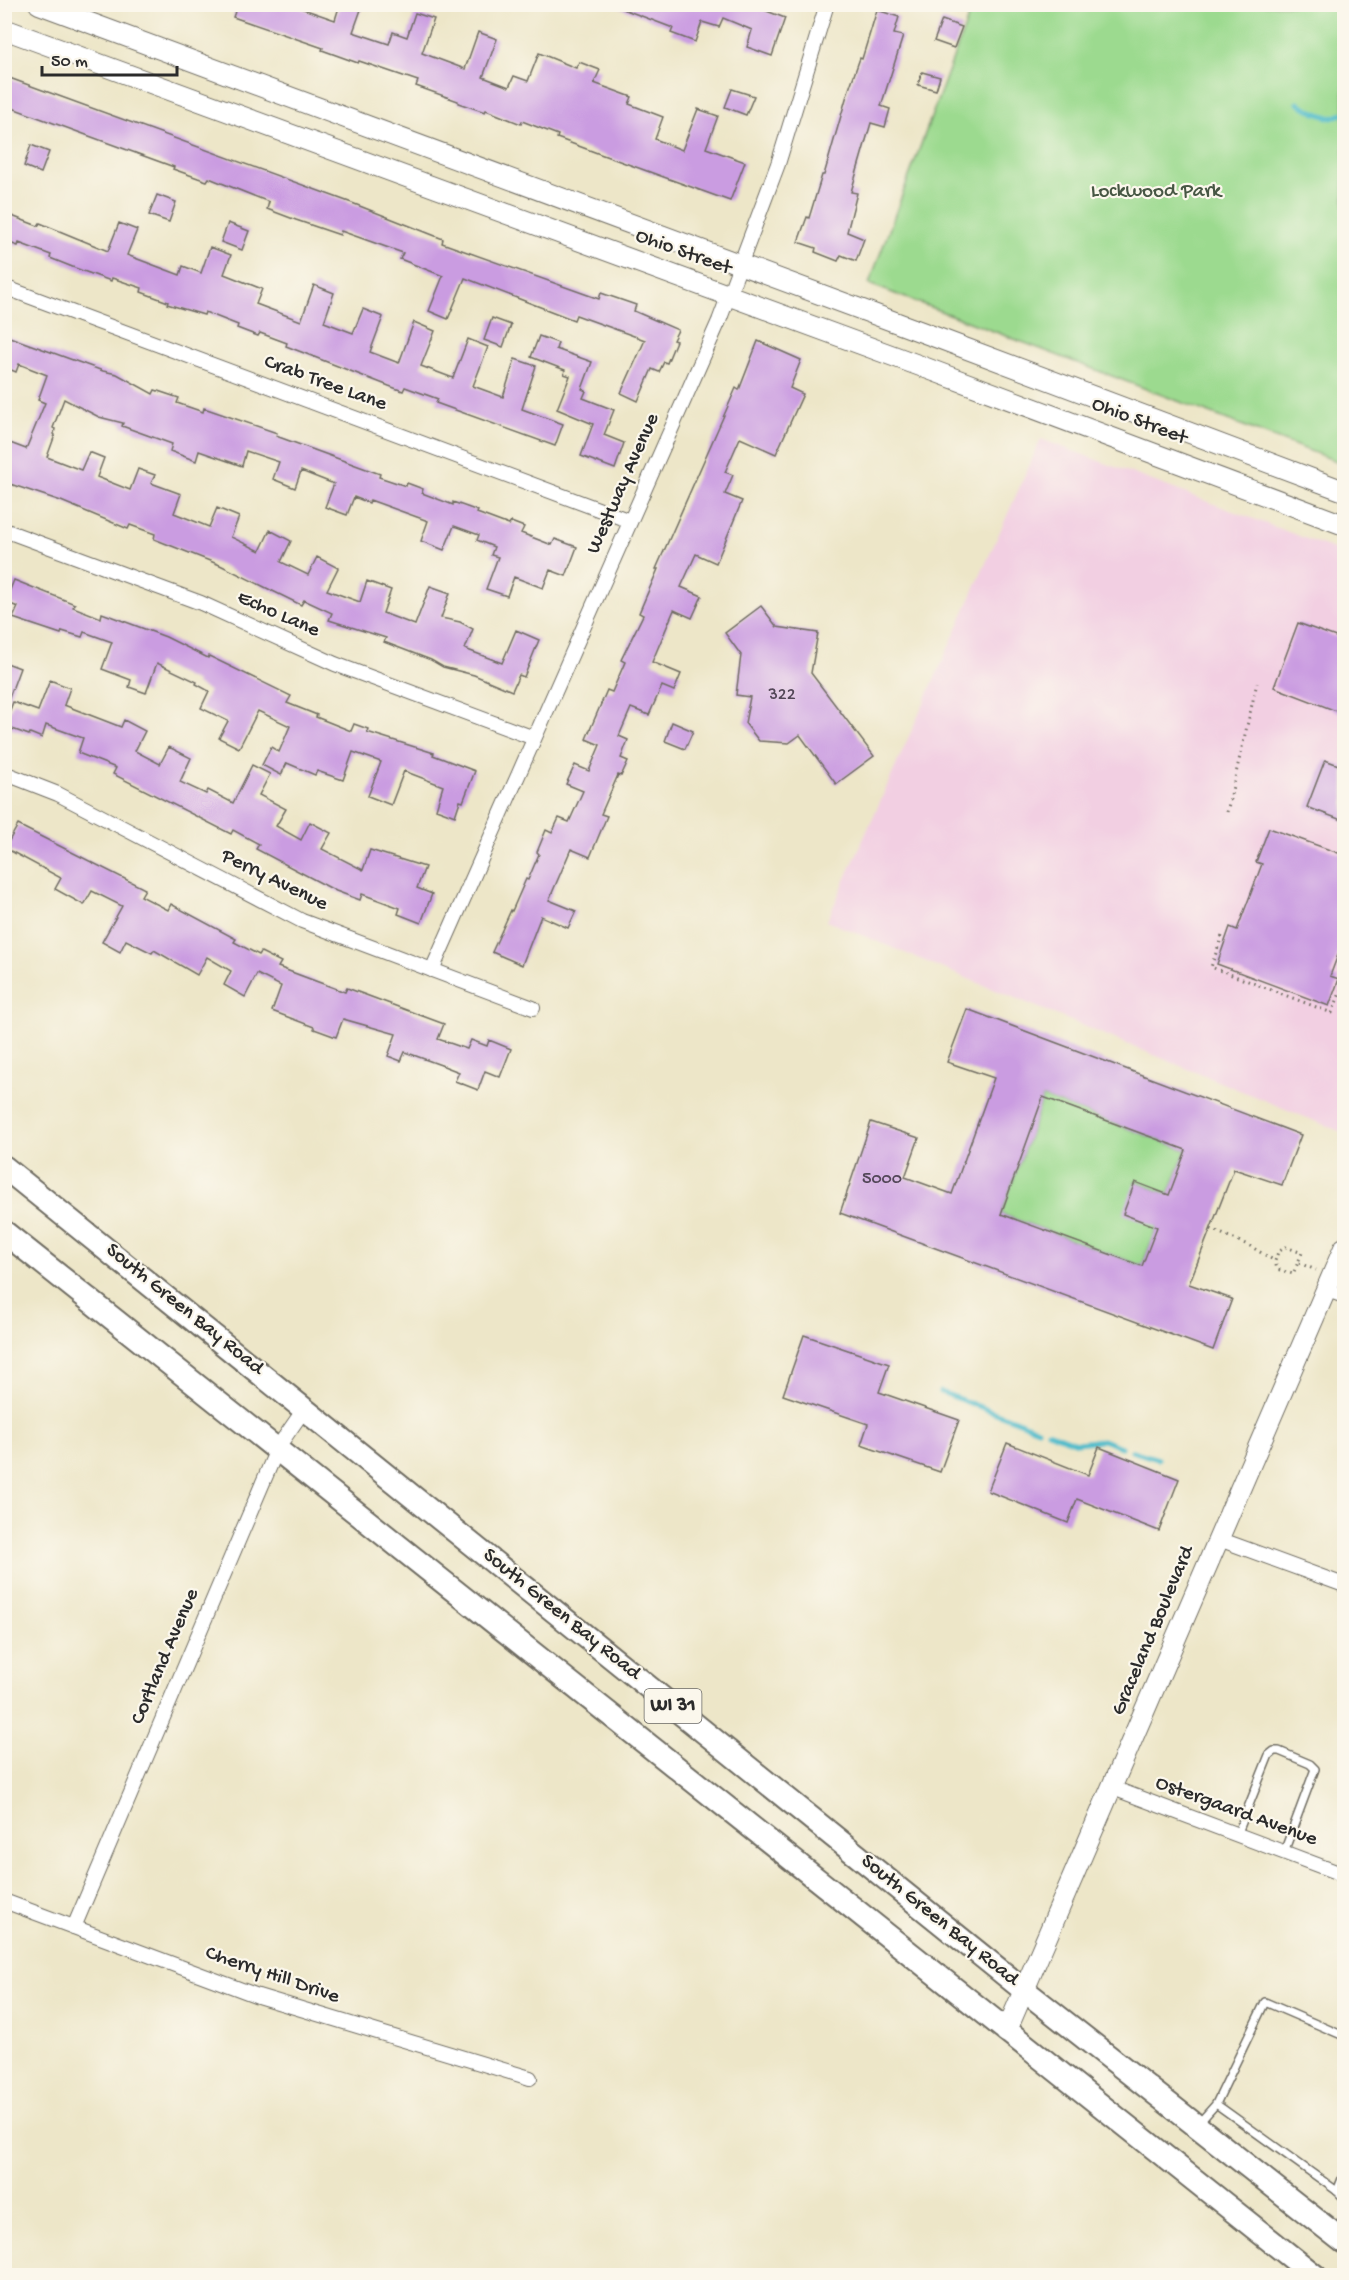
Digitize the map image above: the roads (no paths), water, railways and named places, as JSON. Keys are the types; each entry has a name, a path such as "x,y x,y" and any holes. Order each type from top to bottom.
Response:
{"main road":[{"name":"South Green Bay Road","path":"4,1167 1024,1990 1344,2242"},
{"name":"South Green Bay Road","path":"4,1232 278,1447 1006,2032 1315,2276"}],"street":[{"name":"Ohio Street","path":"39,4 1344,491"},
{"name":"Westway Avenue","path":"432,970 729,295 778,164 827,4"},
{"name":"Ohio Street","path":"4,29 729,295 1344,525"},
{"path":"170,90 182,58"},
{"path":"421,182 433,151"},
{"name":"Crab Tree Lane","path":"4,287 630,521"},
{"path":"1299,508 1310,478"},
{"name":"Echo Lane","path":"4,530 201,603 335,664 534,738"},
{"name":"Perry Avenue","path":"4,773 58,794 302,921 533,1008"},
{"name":"Graceland Boulevard","path":"1006,2032 1220,1539 1336,1293 1344,1248"},
{"name":"Cortland Avenue","path":"74,1927 278,1447 305,1408"},
{"path":"1220,1539 1344,1586"},
{"name":"Ostergaard Avenue","path":"1113,1788 1344,1875"},
{"name":"Cherry Hill Drive","path":"4,1901 258,1996 530,2078"}],"lane":[{"path":"1238,1834 1269,1755 1274,1751 1279,1751 1310,1764 1315,1769 1284,1852"},
{"path":"1198,2125 1216,2104 1265,2002 1344,2036"},
{"path":"1216,2104 1338,2191 1344,2198"},
{"path":"1338,2191 1344,2175"}],"waterway":[{"path":"1298,103 1316,113 1332,118 1342,114"},
{"path":"941,1392 1038,1429"},
{"path":"1048,1432 1077,1443 1103,1440 1121,1447"},
{"path":"1132,1451 1158,1459"}],"park label":[{"name":"Lockwood Park","path":"1156,192"}]}
